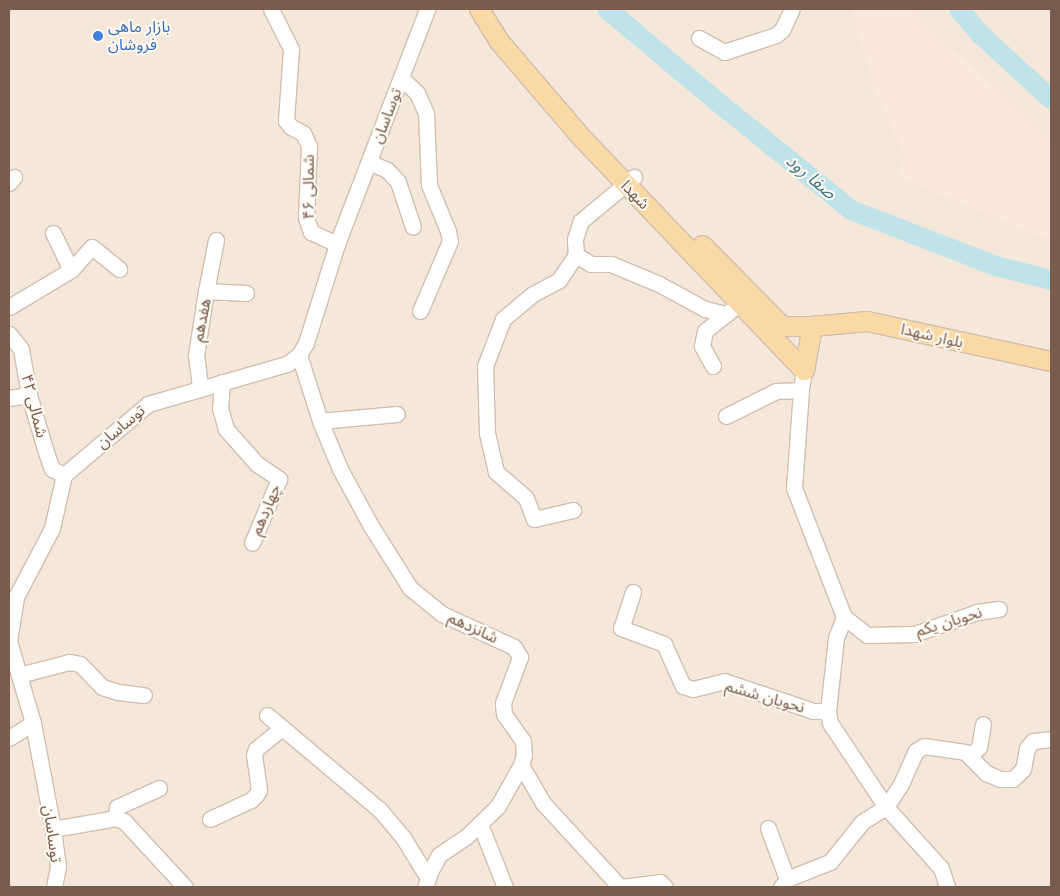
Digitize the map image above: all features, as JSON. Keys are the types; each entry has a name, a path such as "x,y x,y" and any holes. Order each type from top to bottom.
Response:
{"main road":[{"name":"شهدا","path":"479,9 498,40 510,55 630,181 782,326"},
{"name":"شهدا","path":"494,9 508,33 733,308 763,326 804,370"},
{"name":"بلوار شهدا","path":"763,326 812,326 867,321 1051,361"},
{"path":"804,370 812,326"}],"street":[{"name":"شمالی ۴۶","path":"272,9 291,49 286,121 291,127 303,133 309,146 306,218 310,232 337,244"},
{"name":"توساسان","path":"54,887 58,866 53,829 33,723 9,641 12,595 52,528 64,475 148,404 200,387 287,364 299,355 306,343 320,305 337,244 426,9"},
{"path":"699,38 724,52 776,35 782,30 792,9"},
{"path":"401,78 417,93 426,113 429,184 450,241 420,311"},
{"path":"369,162 387,170 398,182 413,227"},
{"path":"573,510 534,519 526,498 496,472 487,433 485,366 503,319 533,294 559,280 576,255 575,239 581,221 630,181"},
{"path":"53,232 71,270"},
{"path":"206,291 216,240"},
{"path":"9,307 71,270 92,247 119,269"},
{"path":"576,255 591,264 611,264 659,284 705,309 733,308"},
{"name":"هفدهم","path":"200,387 196,355 206,291 246,293"},
{"path":"712,366 702,346 705,331 733,308"},
{"name":"شمالی ۴۲","path":"9,334 21,349 29,395 52,469 64,475"},
{"name":"شانزدهم","path":"299,355 320,421 340,469 410,588 442,614 514,647 520,657 503,703 504,714 522,741 524,755 521,765 498,806 467,836 439,856 427,882"},
{"path":"804,370 794,488 844,617 836,638 828,711 830,723 886,807 941,868 947,887"},
{"name":"چهاردهم","path":"222,382 220,408 226,429 257,464 279,479 252,543"},
{"path":"726,416 776,391 801,390"},
{"path":"9,398 29,395"},
{"path":"320,421 397,414"},
{"name":"نحویان ششم","path":"633,592 621,628 664,644 683,686 693,689 724,681 813,711 828,711"},
{"name":"نحویان یکم","path":"844,617 867,636 914,634 977,612 999,608"},
{"path":"19,675 69,662 80,664 102,687 118,692 144,695"},
{"path":"267,716 380,810 404,839 427,882"},
{"path":"9,738 33,723"},
{"path":"970,756 979,747 983,724"},
{"path":"210,819 251,800 256,795 259,790 254,755 256,749 281,728"},
{"path":"768,828 784,883 830,862 862,822 886,807 901,784 916,751 924,746 965,752 986,773 1000,779 1013,779 1023,769 1027,748 1033,741 1051,739"},
{"path":"521,765 543,803 621,887 660,882 665,887"},
{"path":"116,818 117,807 159,788"},
{"path":"53,829 116,818 124,821 185,887"},
{"path":"480,824 505,887"}],"shaded area":[{"path":"9,9 1051,9 1051,887 9,887"},
{"path":"852,9 908,9 1051,141 1051,241 898,176 905,155 877,96"}],"waterway":[{"name":"صفا رود","path":"607,9 851,210 996,266 1051,280"},
{"name":"صفا رود","path":"959,9 980,34 1051,99"}],"place":[{"name":"بازار ماهی فروشان","path":"98,36"}]}
